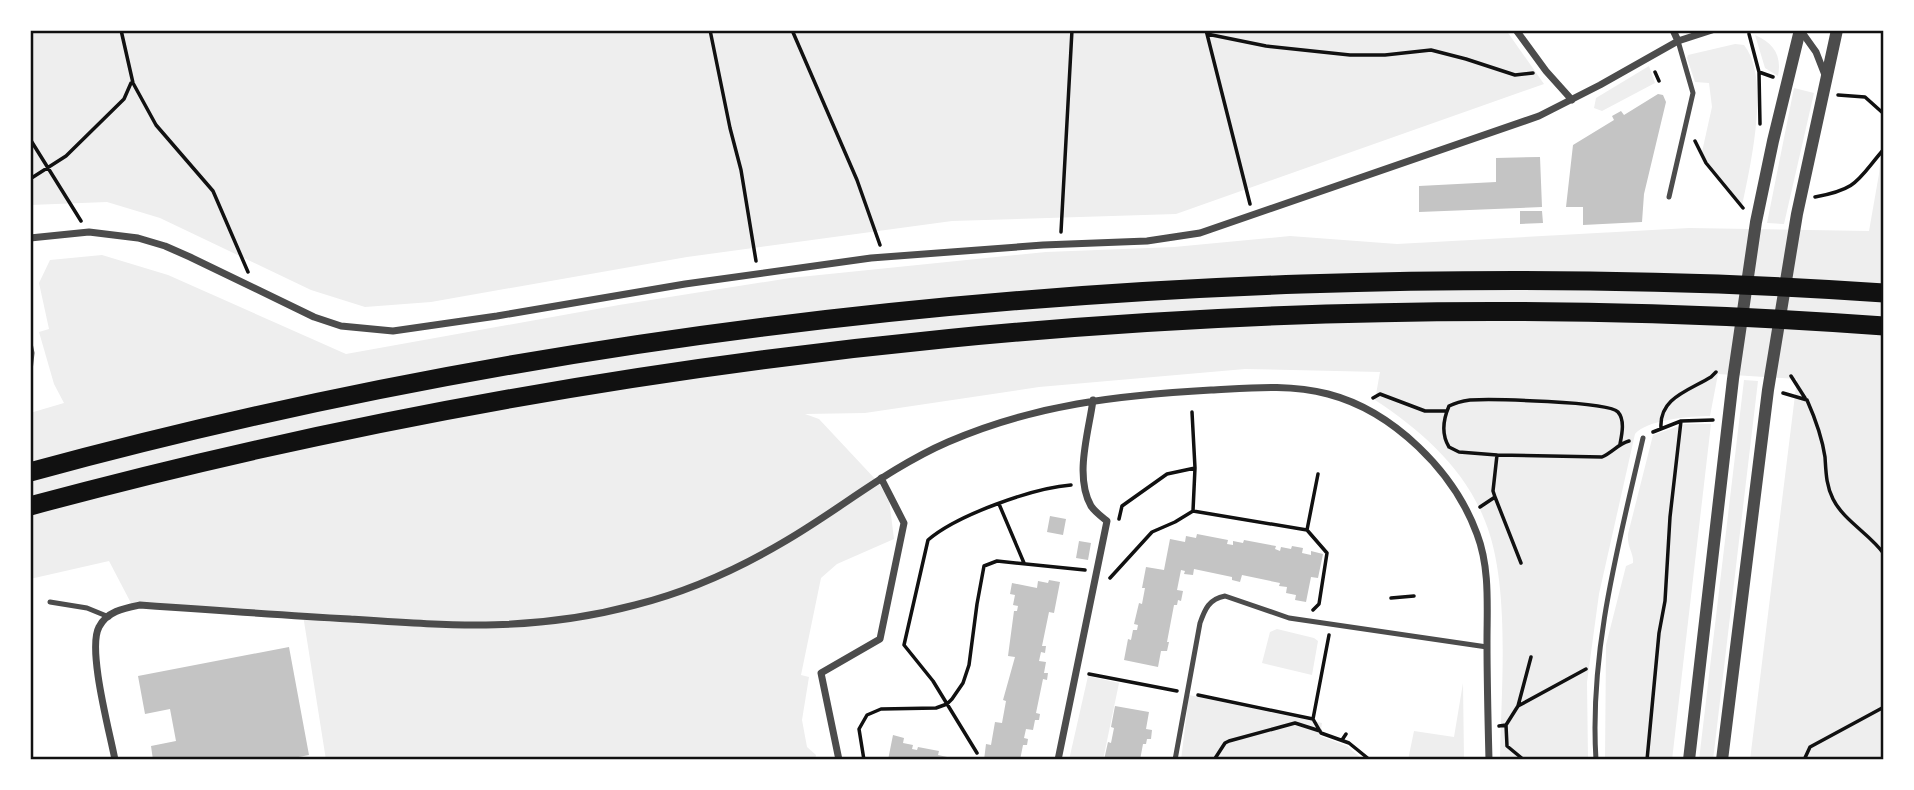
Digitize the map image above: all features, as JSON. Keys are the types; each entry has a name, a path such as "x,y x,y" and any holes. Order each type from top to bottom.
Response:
{"highway":[{"path":"30,472 247,418 422,381 786,323 949,305 1086,294 1395,281 1566,279 1884,293"},
{"path":"30,506 256,450 442,411 589,385 792,357 956,339 1092,327 1381,313 1564,313 1720,317 1884,326"}],"street":[{"path":"1516,30 1546,71 1572,100"},
{"path":"1673,30 1678,41"},
{"path":"30,238 89,232 138,238 177,252 314,317 341,326 393,331 871,258 1061,244 1147,241 1200,233 1539,116 1678,41 1702,31 1712,30"},
{"path":"1799,30 1816,52 1826,80"},
{"path":"1689,760 1733,379 1756,222 1799,30"},
{"path":"1722,760 1768,390 1797,214 1837,30"},
{"path":"115,760 95,652 99,626 116,609 140,605 454,626 514,626 576,619 637,605 690,588 740,566 785,542 881,478 946,443 996,424 1093,400 1190,391 1278,387 1331,395 1363,408 1404,435 1431,460 1469,513 1479,536 1487,586 1489,760"},
{"path":"1058,760 1107,522 1092,507 1084,484 1093,400"},
{"path":"839,760 821,673 880,639 904,523 881,478"}],"lane":[{"path":"1669,197 1693,93 1678,41"},
{"path":"30,343 30,371"},
{"path":"1596,760 1599,662 1617,552 1643,438"},
{"path":"1175,760 1200,623 1214,598 1225,596 1302,621 1487,647"},
{"path":"50,602 87,608 108,617"}],"path":[{"path":"121,30 132,82 156,125 213,191 246,264 254,289"},
{"path":"710,30 741,170 758,274"},
{"path":"792,30 857,180 880,245"},
{"path":"1061,244 1072,30 1091,30"},
{"path":"1250,205 1207,32 1266,46 1350,55 1385,55 1431,50 1515,75 1546,71"},
{"path":"1749,34 1759,72 1777,79"},
{"path":"1655,72 1659,81"},
{"path":"30,179 66,156 124,99 132,82"},
{"path":"1838,95 1865,97 1884,114"},
{"path":"1686,124 1706,163 1744,209"},
{"path":"30,139 81,221"},
{"path":"1815,197 1842,192 1864,176 1884,149"},
{"path":"1710,420 1681,421 1659,429 1660,414 1666,404 1716,372"},
{"path":"1791,376 1817,421 1825,456 1825,476 1833,499 1842,512 1875,541 1884,554"},
{"path":"1781,393 1807,400"},
{"path":"1363,408 1380,394 1425,411 1447,411"},
{"path":"1468,400 1555,402 1609,407 1618,412 1622,423 1620,444 1612,453 1602,457 1497,455 1459,452 1449,447 1443,431 1449,406 1468,400"},
{"path":"1192,412 1194,511"},
{"path":"1647,760 1681,421"},
{"path":"1497,455 1493,491 1521,563"},
{"path":"1116,531 1122,506 1167,474 1195,468"},
{"path":"1307,530 1318,474"},
{"path":"977,753 933,681 904,645 928,540 956,522 1032,491 1084,484"},
{"path":"1477,509 1496,497"},
{"path":"999,505 1024,563"},
{"path":"1108,569 1106,582 1152,532 1194,511 1307,530 1327,553 1319,604 1302,621"},
{"path":"864,760 859,729 867,715 881,709 936,708 947,704 963,683 969,665 984,566 997,561 1097,572"},
{"path":"1391,598 1414,596"},
{"path":"1320,731 1313,719 1331,625"},
{"path":"1506,725 1518,706 1531,657"},
{"path":"1518,706 1599,662"},
{"path":"1087,673 1313,719"},
{"path":"1804,760 1810,747 1884,707"},
{"path":"1303,717 1308,726"},
{"path":"1214,760 1229,741 1295,723 1349,743 1370,760"},
{"path":"1342,740 1346,734"}],"shaded area":[{"path":"30,30 1506,30 1544,84 1176,214 952,221 687,257 431,302 365,307 311,290 160,218 107,202 30,205"},
{"path":"1755,35 1775,51 1779,62 1778,76 1765,68"},
{"path":"1735,44 1744,45 1752,60 1757,100 1753,147 1742,206 1707,163 1702,152 1712,107 1709,83 1695,82 1687,58 1688,55"},
{"path":"1649,66 1655,83 1602,111 1594,108 1596,98"},
{"path":"1794,88 1814,93 1784,224 1767,223"},
{"path":"1884,118 1884,760 1750,760 1797,379 1718,374 1710,416 1659,422 1635,434 1599,594 1587,682 1588,760 1500,760 1503,670 1501,606 1493,547 1485,521 1466,484 1440,452 1409,424 1375,400 1380,372 1245,369 1039,387 865,413 805,414 819,419 877,481 889,499 894,539 837,564 821,578 801,675 809,677 802,720 807,747 816,755 815,760 326,760 303,615 132,605 109,561 30,579 30,413 64,403 54,384 39,332 49,329 39,283 50,260 102,255 168,275 346,354 619,305 790,278 1046,252 1174,247 1290,236 1397,244 1689,228 1869,231 1879,174"},
{"path":"1744,380 1758,381 1713,760 1699,760"},
{"path":"1685,424 1711,424 1672,760 1605,760 1606,645 1626,566 1633,563 1628,534 1653,435"},
{"path":"1277,629 1318,641 1312,675 1262,663 1270,632"},
{"path":"1088,676 1119,683 1103,760 1069,760"},
{"path":"1463,683 1464,760 1408,760 1414,731 1454,737"},
{"path":"1189,695 1322,723 1320,736 1347,746 1363,760 1181,760"}],"building":[{"path":"1658,94 1663,95 1666,102 1644,194 1642,222 1583,225 1583,207 1566,207 1573,145 1614,120 1612,116 1621,111 1624,115"},
{"path":"1540,157 1542,207 1419,212 1419,186 1496,182 1496,158"},
{"path":"1520,211 1542,211 1543,223 1520,224"},
{"path":"1050,516 1066,519 1063,535 1047,532"},
{"path":"1197,534 1228,540 1227,544 1233,545 1233,541 1243,543 1244,540 1276,546 1275,549 1280,551 1281,547 1291,549 1292,546 1303,548 1302,553 1311,555 1311,551 1323,554 1318,578 1311,577 1306,602 1295,600 1296,595 1286,593 1287,587 1279,586 1280,583 1242,575 1240,582 1232,580 1232,577 1194,569 1193,575 1184,574 1185,571 1181,570 1177,590 1183,591 1181,601 1178,600 1177,605 1174,605 1167,651 1161,651 1158,667 1124,660 1128,639 1131,640 1133,630 1137,630 1138,625 1134,624 1139,603 1142,604 1146,567 1164,570 1170,539 1185,542 1186,536 1196,538"},
{"path":"1079,541 1091,543 1088,560 1076,558"},
{"path":"1049,580 1060,582 1054,613 1049,612 1042,646 1046,646 1045,653 1041,652 1039,661 1046,662 1044,673 1048,673 1047,680 1043,679 1036,713 1040,714 1039,720 1035,720 1033,730 1026,729 1024,738 1028,739 1027,745 1023,745 1020,760 984,760 986,744 991,745 995,722 1002,723 1006,701 1003,700 1015,657 1008,656 1014,611 1017,611 1018,606 1013,605 1015,595 1010,594 1012,583 1037,588 1038,581 1048,583"},
{"path":"289,647 309,755 283,760 153,760 151,746 176,741 170,709 145,714 138,676"},
{"path":"1115,706 1149,712 1146,729 1152,730 1151,739 1147,739 1146,744 1143,744 1140,760 1104,760 1108,742 1111,743"},
{"path":"893,735 904,738 903,743 913,745 912,749 917,750 918,747 939,751 938,755 961,760 888,760"}]}
